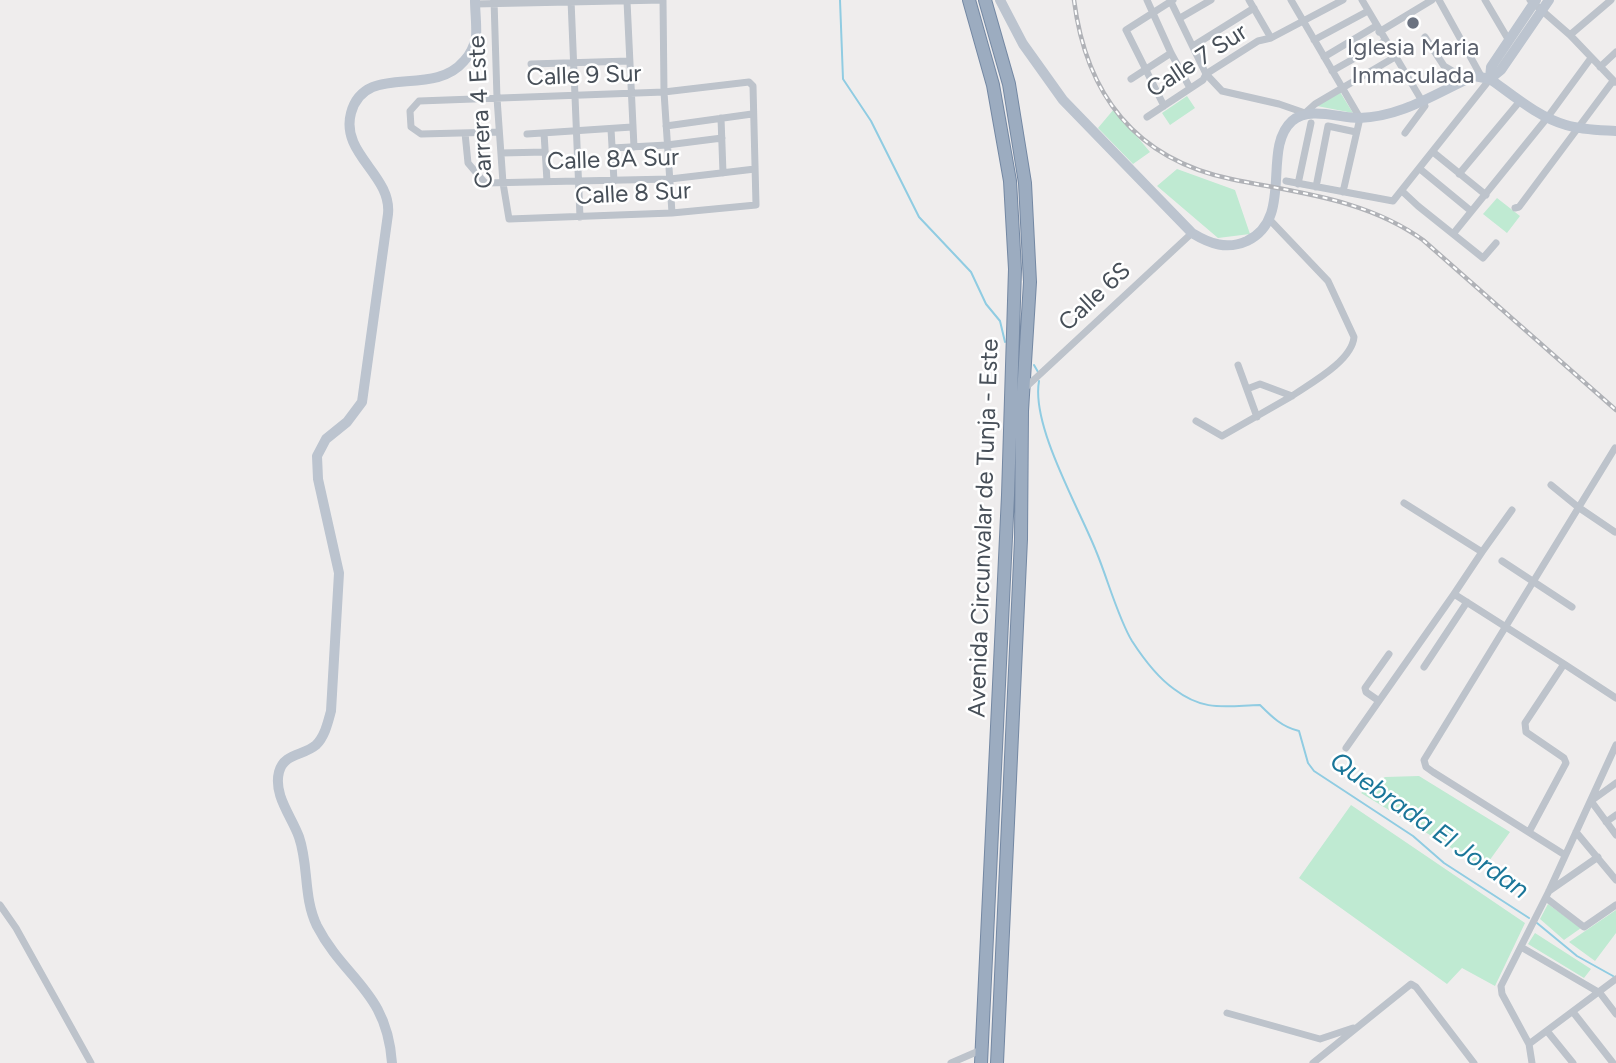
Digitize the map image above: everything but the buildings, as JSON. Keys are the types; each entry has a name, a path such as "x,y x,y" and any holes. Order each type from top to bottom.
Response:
{"highway":[{"name":"Avenida Circunvalar de Tunja - Este","path":"969,0 993,85 1010,181 1015,269 982,1056"},
{"name":"Avenida Circunvalar de Tunja - Este","path":"985,0 1009,84 1025,183 1030,282 997,1063"}],"main road":[{"path":"1000,0 1023,44 1063,100 1192,233 1216,245 1240,244 1263,229 1273,208 1282,136 1293,120 1391,114 1466,79 1485,78 1501,70 1534,3"},
{"path":"1485,78 1534,3 1549,0"},
{"path":"392,1063 386,1025 376,1003 334,951 308,903 300,839 279,793 279,769 286,759 316,745 326,729 331,711 339,573 318,480 317,456 326,439 347,422 362,402 388,206 387,197 377,178 351,139 350,116 360,95 369,87 383,83 434,80 456,70 467,59 476,37 475,2"},
{"path":"1485,78 1547,118 1579,128 1616,131"}],"street":[{"path":"475,2 663,0 664,92 672,213"},
{"path":"1147,0 1190,89"},
{"path":"1180,19 1211,0"},
{"path":"1248,0 1271,38"},
{"path":"1291,0 1360,118 1343,192"},
{"path":"1314,40 1373,0"},
{"path":"1324,57 1432,0"},
{"path":"1286,181 1393,201 1402,191 1485,78 1439,0"},
{"path":"1485,0 1508,39"},
{"path":"1570,35 1611,0"},
{"path":"571,1 580,217"},
{"path":"627,1 634,147"},
{"path":"1164,106 1126,30 1173,1 1206,74 1222,91 1279,104 1308,118"},
{"name":"Calle 7 Sur","path":"1147,117 1203,80 1206,74 1258,41 1271,38 1340,1"},
{"name":"Carrera 4 Este","path":"494,2 503,183 508,218 512,220"},
{"path":"1516,208 1520,207 1615,82 1570,35 1534,3"},
{"path":"1365,5 1425,106 1405,133"},
{"path":"1193,46 1254,8"},
{"path":"1425,37 1444,66 1466,79"},
{"path":"1332,71 1385,41"},
{"path":"1600,66 1616,51"},
{"path":"1131,79 1171,53"},
{"path":"1298,184 1308,118 1315,104 1395,57"},
{"path":"1453,234 1547,118 1591,58"},
{"path":"531,64 629,61"},
{"name":"Calle 9 Sur","path":"465,133 421,134 411,127 410,111 419,101 664,92 746,81 753,86 752,114"},
{"path":"1459,173 1520,101"},
{"path":"666,126 752,114 755,169"},
{"path":"722,118 723,173"},
{"path":"1316,187 1328,126 1356,132"},
{"path":"527,134 632,127"},
{"path":"611,129 614,181"},
{"path":"465,133 499,132"},
{"name":"Calle 8A Sur","path":"465,133 468,163 485,183 670,180 755,169"},
{"path":"544,133 547,181"},
{"path":"612,148 722,138"},
{"path":"501,153 545,152"},
{"path":"1433,152 1486,195"},
{"name":"Calle 8 Sur","path":"512,220 672,213 756,205 755,169"},
{"path":"1420,169 1471,211"},
{"path":"1402,191 1483,258 1496,243"},
{"path":"1196,421 1222,436 1292,396 1333,368 1354,345 1354,337 1328,281 1269,219"},
{"name":"Calle 6S","path":"1024,389 1192,233"},
{"path":"1238,365 1257,417"},
{"path":"1247,389 1260,384 1292,396"},
{"path":"1565,855 1433,772 1424,760 1615,448"},
{"path":"1551,485 1615,532"},
{"path":"1404,503 1482,552"},
{"path":"1346,748 1511,510"},
{"path":"1502,561 1572,607"},
{"path":"1454,594 1616,698"},
{"path":"1424,667 1467,602"},
{"path":"1379,701 1366,692 1365,688 1388,654"},
{"path":"1529,832 1566,763 1564,758 1524,728 1525,723 1564,664"},
{"path":"1532,1063 1529,1044 1502,994 1501,986 1548,894 1616,745"},
{"path":"1591,801 1616,782"},
{"path":"1591,801 1616,835"},
{"path":"1606,822 1616,815"},
{"path":"1576,832 1615,878"},
{"path":"1548,894 1598,857"},
{"path":"1548,894 1584,927 1616,905"},
{"path":"0,905 16,928 91,1063"},
{"path":"1521,947 1600,993 1616,1014"},
{"path":"1529,1044 1615,980"},
{"path":"1313,1063 1413,985 1474,1063"},
{"path":"1573,1012 1614,1063"},
{"path":"1227,1013 1320,1039 1357,1027"},
{"path":"1547,1031 1573,1063"},
{"path":"951,1063 982,1056"}],"green space":[{"path":"1340,92 1353,113 1317,106"},
{"path":"1187,96 1195,108 1170,125 1162,113"},
{"path":"1114,109 1150,152 1133,164 1098,128"},
{"path":"1177,169 1235,190 1250,234 1218,238 1157,186"},
{"path":"1497,198 1520,216 1507,233 1483,214"},
{"path":"1419,776 1510,832 1484,868 1361,793 1385,777"},
{"path":"1351,805 1525,923 1495,986 1462,968 1447,984 1299,878"},
{"path":"1548,904 1581,928 1564,940 1540,919"},
{"path":"1616,910 1616,933 1595,961 1569,942"},
{"path":"1535,933 1591,969 1584,978 1528,944"}],"waterway":[{"path":"840,0 843,79 871,121 919,217 971,272 986,304 1000,321 1005,342"},
{"path":"1034,365 1038,372"},
{"name":"Quebrada El Jordan","path":"1039,381 1038,399 1042,421 1058,467 1096,551 1127,632 1156,673 1195,701 1215,706 1260,705 1282,724 1299,731 1308,763 1314,771 1413,836 1444,863 1529,918"},
{"name":"Quebrada El Jordan","path":"1537,923 1577,956 1613,976"}],"railway":[{"path":"1074,0 1080,34 1090,65 1104,93 1121,117 1142,138 1168,156 1197,169 1231,179 1331,199 1355,206 1401,226 1423,240 1616,410"}],"place":[{"name":"Iglesia Maria Inmaculada","path":"1413,23"}]}
